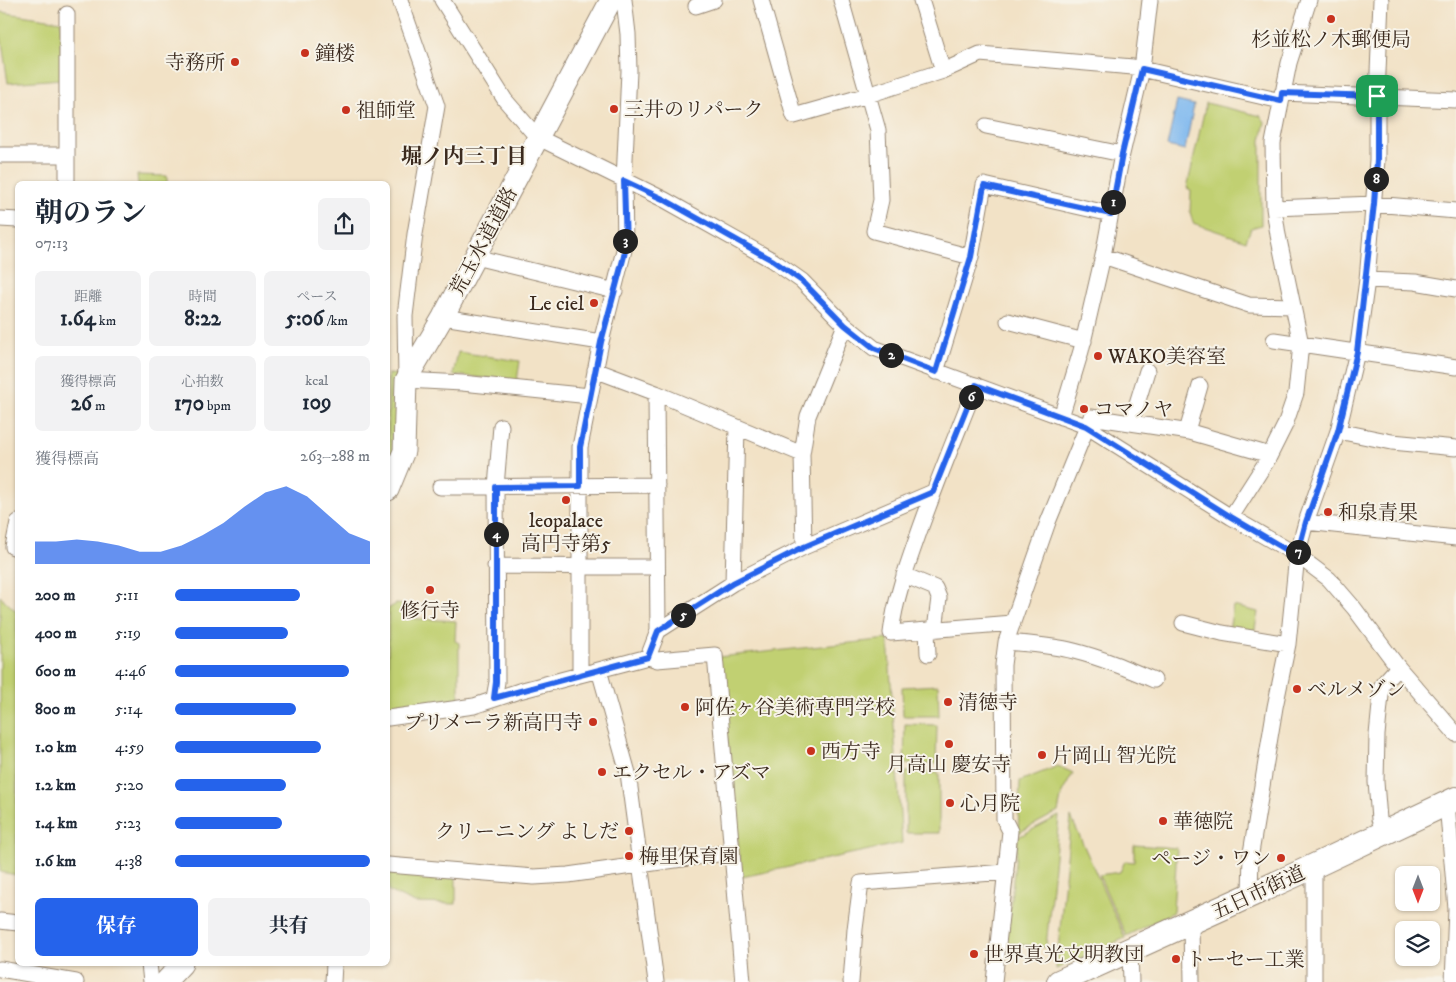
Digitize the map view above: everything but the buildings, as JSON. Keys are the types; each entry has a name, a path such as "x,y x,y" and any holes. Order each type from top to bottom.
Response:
{"main road":[{"name":"荒玉水道道路","path":"390,485 404,451 406,380 444,317 537,137 611,0"},
{"name":"五日市街道","path":"1059,982 1314,866 1451,801"},
{"path":"166,982 180,966"}],"street":[{"path":"400,0 437,106 415,234 404,316 406,380 462,383 590,396"},
{"path":"442,0 505,100 537,137 665,200 772,260 802,281 845,325 874,348 1086,426 1297,556 1329,579 1354,608 1450,733"},
{"path":"580,675 580,447 601,342 626,246 624,181 629,71 628,34 624,0"},
{"path":"696,6 714,0"},
{"path":"760,0 794,116 943,71 980,54 1133,67 1282,97 1377,96 1456,100"},
{"path":"841,0 878,130 881,200 874,231 971,257"},
{"path":"921,0 943,71"},
{"path":"1061,417 1084,341 1122,154 1142,69 1150,0"},
{"path":"1231,517 1270,455 1285,425 1296,393 1301,344 1278,236 1274,208 1273,143 1289,63 1309,0"},
{"path":"1250,894 1250,853 1275,707 1288,644 1297,556 1306,522 1338,431 1357,352 1367,280 1377,160 1377,96 1381,0"},
{"path":"67,14 67,181"},
{"path":"986,126 1122,154"},
{"path":"0,155 66,155"},
{"path":"936,372 971,257 984,186 1111,214"},
{"path":"1274,208 1374,204 1456,210"},
{"path":"0,219 15,220"},
{"path":"1102,256 1249,305 1293,306"},
{"path":"475,257 615,291"},
{"path":"1367,280 1415,282 1456,290"},
{"path":"444,317 601,342"},
{"path":"1008,321 1084,341"},
{"path":"804,547 802,454 808,416 845,325"},
{"path":"1274,340 1456,367"},
{"path":"595,370 656,393 802,454"},
{"path":"1131,423 1147,371"},
{"path":"976,385 933,492 904,575 893,617 891,633 1013,623"},
{"path":"1187,431 1200,386"},
{"path":"648,657 658,631 656,393"},
{"path":"994,982 1010,831 1004,820 1003,665 1006,642 1048,522 1086,426 1091,417 1187,431 1270,455"},
{"path":"494,698 496,682 496,487 501,426"},
{"path":"733,583 737,427"},
{"path":"1338,431 1392,442 1456,448"},
{"path":"440,487 657,485"},
{"path":"658,631 733,583 804,547 933,492"},
{"path":"1306,522 1456,538"},
{"path":"0,536 15,548"},
{"path":"495,566 658,567"},
{"path":"904,575 935,588 939,598 931,630 928,654"},
{"path":"1183,623 1222,633 1288,644"},
{"path":"1006,642 1042,645 1074,651 1154,680"},
{"path":"390,718 474,706 494,698 648,657 657,660 715,655 743,982"},
{"path":"1384,832 1380,819 1376,782 1377,735 1382,685 1398,667"},
{"path":"599,670 628,774 656,982"},
{"path":"1451,801 1456,909 1453,982"},
{"path":"390,865 534,877 568,875 640,866 732,852"},
{"path":"1314,866 1314,982"},
{"path":"851,982 861,883 1006,872"},
{"path":"0,921 15,924"},
{"path":"1190,923 1192,982"},
{"path":"1130,950 1131,982"},
{"path":"149,966 151,982"},
{"path":"334,966 334,982"},
{"path":"0,969 76,982"}],"green space":[{"path":"0,12 61,21 61,79 8,83 0,29"},
{"path":"1206,103 1261,116 1265,122 1261,140 1261,225 1251,228 1246,241 1193,223 1190,212 1191,190 1187,188"},
{"path":"137,175 167,176 167,181 138,181"},
{"path":"458,352 520,361 517,381 453,375"},
{"path":"390,374 401,375 400,443 390,469"},
{"path":"0,596 15,610 15,875 0,872"},
{"path":"396,604 406,605 406,618 456,621 455,641 459,643 459,703 390,710 390,608"},
{"path":"1233,606 1258,612 1254,634 1229,631"},
{"name":"西方寺","path":"888,639 902,843 742,877 718,657"},
{"path":"938,685 939,716 903,716 902,687"},
{"path":"905,724 937,725 936,764 904,764"},
{"path":"1058,766 1073,773 1062,793 1058,812 1018,833 1020,781"},
{"path":"906,772 939,773 939,833 906,833"},
{"path":"1059,816 1046,947 1006,943 1018,837"},
{"path":"1071,817 1125,938 1056,969"},
{"path":"1134,845 1177,848 1173,912 1126,936 1099,875 1120,872 1125,861 1134,862"},
{"path":"390,868 456,875 456,904 415,903 390,892"}],"water":[{"path":"1177,101 1194,105 1185,150 1167,146"}],"place":[{"name":"杉並松ノ木郵便局","path":"1331,19"},
{"name":"鐘楼","path":"305,53"},
{"name":"寺務所","path":"235,62"},
{"name":"三井のリパーク","path":"614,109"},
{"name":"祖師堂","path":"346,110"},
{"name":"Le ciel","path":"594,303"},
{"name":"WAKO美容室","path":"1098,356"},
{"name":"コマノヤ","path":"1084,409"},
{"name":"leopalace 高円寺第5","path":"566,500"},
{"name":"和泉青果","path":"1328,512"},
{"name":"修行寺","path":"430,590"},
{"name":"ベルメゾン","path":"1297,689"},
{"name":"清徳寺","path":"948,702"},
{"name":"阿佐ヶ谷美術専門学校","path":"685,707"},
{"name":"プリメーラ新高円寺","path":"593,722"},
{"name":"月高山 慶安寺","path":"949,744"},
{"name":"西方寺","path":"811,751"},
{"name":"片岡山 智光院","path":"1042,755"},
{"name":"エクセル・アズマ","path":"602,772"},
{"name":"心月院","path":"950,803"},
{"name":"華徳院","path":"1163,821"},
{"name":"クリーニング よしだ","path":"629,831"},
{"name":"梅里保育園","path":"629,856"},
{"name":"ページ・ワン","path":"1281,858"},
{"name":"世界真光文明教団","path":"974,954"},
{"name":"トーセー工業","path":"1176,959"}],"district":[{"name":"堀ノ内三丁目","path":"464,156"}],"route":[{"path":"1142,69 1281,101 1282,93 1377,96 1377,160 1374,204 1367,280 1357,352 1338,431 1321,475 1297,556 1086,426 976,385 933,492 804,547 733,583 658,631 648,657 494,698 496,682 496,487 580,486 580,447 601,342 626,246 624,181 665,200 772,260 802,281 845,325 874,348 936,372 971,257 984,186 1111,214 1122,154 1142,69"}]}
